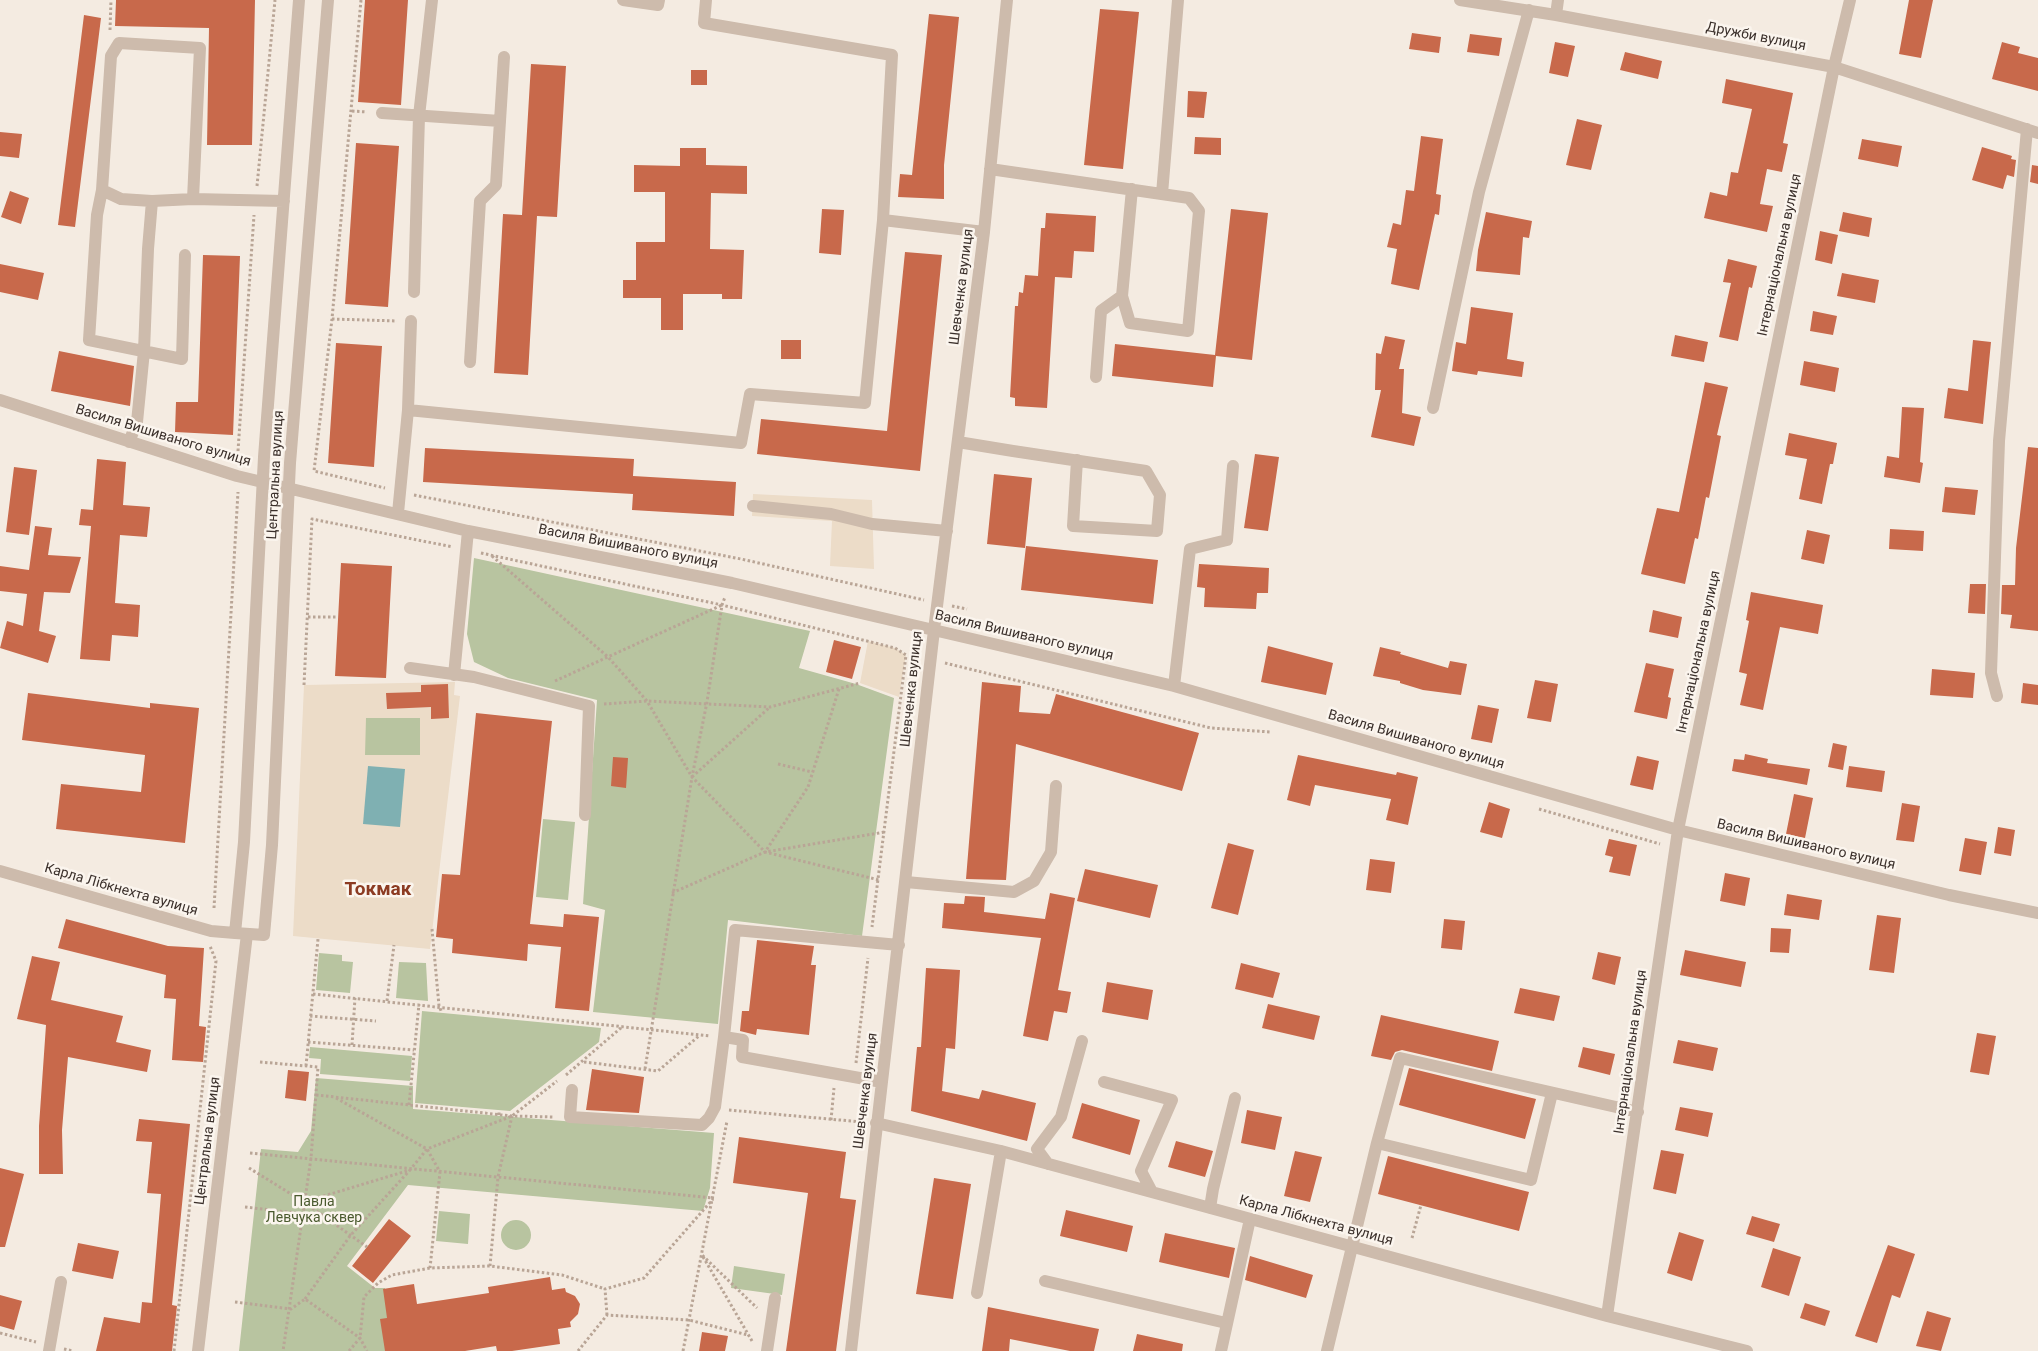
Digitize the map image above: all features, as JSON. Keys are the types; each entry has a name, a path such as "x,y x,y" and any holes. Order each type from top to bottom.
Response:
{"street":[{"name":"Центральна вулиця","path":"198,1351 241,933 244,842 264,482 299,0"},
{"name":"Центральна вулиця","path":"241,933 264,935 267,914 289,489 328,0"},
{"path":"414,292 419,116 432,0"},
{"path":"623,0 658,5 659,0"},
{"path":"408,410 741,443 750,394 865,403 883,220 892,55 704,23 706,0"},
{"name":"Шевченка вулиця","path":"851,1351 934,630 984,232 1007,0"},
{"path":"1162,194 1178,0"},
{"name":"Дружби вулиця","path":"1460,0 1529,10 1834,67 2032,131"},
{"path":"1556,15 1558,0"},
{"name":"Інтернаціональна вулиця","path":"1607,1316 1678,830 1834,67 1850,0"},
{"path":"1433,408 1479,192 1529,10"},
{"path":"185,255 182,359 89,340 97,215 102,190 111,56 119,43 200,48 193,199"},
{"path":"470,362 480,201 496,185 504,57"},
{"path":"382,113 500,121"},
{"path":"1997,696 1991,673 1999,441 2032,131"},
{"path":"990,169 1132,189 1189,198 1200,211 1188,331 1130,323 1122,296 1132,189"},
{"path":"102,190 121,199 152,201 193,199 284,201"},
{"path":"130,442 137,422 144,351 152,201"},
{"path":"883,220 984,232"},
{"path":"1096,377 1101,311 1122,296"},
{"path":"398,513 408,410 410,321"},
{"name":"Василя Вишиваного вулиця","path":"0,400 237,476 468,531 732,583 1174,686 1678,830 1949,895 2038,913"},
{"path":"958,442 1077,460 1146,471 1160,495 1157,531 1073,526 1077,460"},
{"path":"1174,686 1190,549 1227,540 1233,466"},
{"path":"753,506 831,514 872,524 947,532"},
{"path":"454,675 468,550 468,531"},
{"path":"410,668 474,677 534,690 589,706 584,815"},
{"path":"906,882 1014,892 1034,881 1051,852 1056,786"},
{"name":"Карла Лібкнехта вулиця","path":"0,871 211,930 241,933"},
{"path":"572,1090 570,1117 702,1124 709,1118 715,1107 735,930 899,945"},
{"path":"724,1038 744,1040 742,1057 854,1079 882,1082"},
{"path":"1048,1164 1036,1149 1061,1117 1082,1041"},
{"path":"1327,1351 1351,1246 1400,1058 1638,1112"},
{"path":"1104,1082 1172,1100 1141,1172 1152,1192"},
{"path":"1377,1143 1531,1180 1552,1093"},
{"path":"1210,1208 1235,1098"},
{"name":"Карла Лібкнехта вулиця","path":"876,1123 1002,1151 1607,1316 1747,1351"},
{"path":"978,1293 1002,1151"},
{"path":"1221,1351 1250,1219"},
{"path":"1045,1281 1226,1323"},
{"path":"49,1351 61,1282"},
{"path":"767,1351 775,1298"}],"path":[{"path":"111,0 110,30 119,43"},
{"path":"238,451 255,199 275,0"},
{"path":"361,0 332,319 314,472 400,492 741,559 967,609"},
{"path":"332,319 410,321"},
{"path":"214,908 238,492"},
{"path":"304,685 312,519 468,550 722,605 895,648 906,655 1211,728 1262,730 1272,733"},
{"path":"491,555 608,657 647,701 692,777 765,852 879,880"},
{"path":"645,1069 672,893 707,702 722,605 741,559"},
{"path":"534,690 722,605"},
{"path":"308,616 338,617"},
{"path":"854,1079 885,832 899,697 906,655"},
{"path":"589,706 647,701 770,706 860,683"},
{"path":"765,852 808,787 839,689"},
{"path":"692,777 770,706"},
{"path":"778,764 812,772"},
{"path":"1529,806 1676,848"},
{"path":"672,893 765,852 885,832"},
{"path":"432,929 439,1006 442,1013"},
{"path":"306,1066 318,939"},
{"path":"174,1351 216,960 208,942"},
{"path":"387,1001 394,945"},
{"path":"313,994 724,1038"},
{"path":"352,1045 355,998"},
{"path":"409,1105 419,1004"},
{"path":"310,1016 376,1021"},
{"path":"235,1302 291,1309 305,1299 350,1236 427,1149 512,1116 583,1062 623,1026"},
{"path":"583,1062 658,1071 700,1035"},
{"path":"308,1042 414,1050"},
{"path":"260,1062 318,1067 311,1158 284,1351"},
{"path":"831,1120 834,1085"},
{"path":"316,1094 499,1115 570,1117"},
{"path":"334,1097 427,1149 440,1172 430,1268"},
{"path":"683,1351 714,1198 729,1109 876,1123"},
{"path":"499,1110 499,1115"},
{"path":"490,1266 498,1177 512,1116"},
{"path":"250,1153 714,1198"},
{"path":"249,1168 304,1202 366,1248"},
{"path":"304,1202 410,1170"},
{"path":"349,1351 360,1338 364,1297 378,1283 392,1276 430,1268 490,1266 562,1274 605,1288 644,1278 714,1198"},
{"path":"1412,1238 1421,1205"},
{"path":"245,1207 304,1214"},
{"path":"702,1255 772,1322"},
{"path":"702,1255 753,1343"},
{"path":"578,1351 607,1315 605,1288"},
{"path":"305,1299 360,1338 367,1351"},
{"path":"607,1315 689,1320 748,1335"}],"green space":[{"path":"474,558 810,631 799,668 856,684 894,698 862,936 728,920 718,1024 593,1012 605,910 583,904 597,700 508,678 474,662 467,634"},
{"path":"365,718 420,718 420,755 365,755"},
{"path":"543,819 575,822 568,900 536,897"},
{"path":"319,953 342,955 342,961 353,962 350,993 316,990"},
{"path":"399,962 426,963 428,1001 396,998"},
{"path":"422,1011 601,1028 599,1042 510,1111 415,1103"},
{"path":"310,1047 412,1056 410,1081 320,1074 321,1059 309,1058"},
{"name":"Павла Левчука сквер","path":"316,1078 413,1086 413,1109 714,1133 710,1188 703,1211 408,1185 347,1266 375,1288 385,1288 390,1351 239,1351 261,1149 298,1152 311,1131"},
{"path":"439,1211 470,1214 468,1244 436,1241"},
{"path":"516,1220 527,1224 531,1235 527,1246 516,1250 505,1246 501,1235 505,1224"},
{"path":"734,1266 785,1274 782,1295 731,1288"}],"shaded area":[{"path":"753,494 872,500 874,569 830,566 832,521 752,516"},
{"path":"868,641 895,648 906,655 899,697 860,683"},
{"path":"455,682 454,695 460,696 430,949 293,936 304,685","holes":["366,718 420,718 420,755 365,755"]}],"water":[{"path":"368,766 405,769 400,827 363,824"}],"building":[{"path":"116,0 255,0 252,145 207,145 209,28 115,26"},
{"path":"365,0 408,0 401,105 358,102"},
{"path":"1909,0 1933,0 1921,58 1899,54"},
{"path":"1100,9 1139,12 1123,169 1084,165"},
{"path":"929,14 959,17 944,165 944,199 898,197 900,174 912,175"},
{"path":"84,15 101,18 75,227 58,225"},
{"path":"1412,33 1441,37 1439,53 1409,49"},
{"path":"1470,34 1502,38 1499,56 1467,52"},
{"path":"1555,42 1575,46 1568,77 1549,73"},
{"path":"2002,42 2020,47 2018,53 2038,58 2038,91 1992,79"},
{"path":"1625,52 1662,61 1658,79 1620,70"},
{"path":"531,64 566,66 557,217 537,216 528,375 494,373 503,214 522,215"},
{"path":"691,70 707,70 707,85 691,85"},
{"path":"1726,79 1793,93 1783,143 1788,144 1782,172 1767,169 1760,204 1773,206 1767,232 1704,218 1710,192 1727,196 1731,172 1738,173 1752,109 1722,103"},
{"path":"1188,91 1207,92 1204,118 1187,117"},
{"path":"1577,119 1602,125 1591,170 1566,165"},
{"path":"0,132 22,134 19,158 0,156"},
{"path":"1421,136 1443,139 1436,194 1441,195 1439,215 1435,214 1419,290 1391,284 1397,249 1387,247 1393,223 1401,225 1406,190 1414,191"},
{"path":"1195,137 1221,138 1221,155 1194,154"},
{"path":"1862,139 1902,146 1898,167 1858,159"},
{"path":"356,143 399,146 388,307 345,304"},
{"path":"1982,147 2012,156 2011,159 2016,160 2014,177 2007,175 2003,189 1972,180"},
{"path":"680,148 706,148 706,165 747,166 747,194 711,193 710,249 744,250 742,299 722,299 722,294 683,294 683,330 661,330 661,298 623,298 623,280 636,280 636,242 665,242 665,192 634,192 634,165 680,166"},
{"path":"2032,165 2038,166 2038,184 2030,182"},
{"path":"10,191 29,198 21,224 1,217"},
{"path":"822,209 844,210 841,255 819,253"},
{"path":"1231,209 1268,213 1252,360 1216,356 1213,387 1112,376 1115,344 1215,355"},
{"path":"1486,212 1532,221 1529,238 1523,237 1520,275 1476,271 1478,250"},
{"path":"1843,212 1872,218 1869,237 1839,231"},
{"path":"1046,213 1096,216 1094,252 1074,251 1072,278 1055,277 1047,408 1015,406 1015,398 1010,397 1015,306 1018,306 1019,292 1023,293 1025,275 1038,276 1041,228 1045,228"},
{"path":"1820,231 1838,235 1832,264 1815,260"},
{"path":"905,252 942,255 920,471 757,454 761,419 887,431"},
{"path":"203,255 240,256 233,435 175,432 176,402 198,402"},
{"path":"1728,259 1757,266 1752,288 1749,287 1738,341 1719,337 1731,283 1723,282"},
{"path":"0,264 44,273 38,300 0,292"},
{"path":"1842,273 1879,280 1875,303 1837,296"},
{"path":"1471,307 1513,313 1507,359 1524,362 1522,377 1478,371 1477,375 1452,371 1456,342 1466,344"},
{"path":"1813,311 1837,316 1833,335 1810,331"},
{"path":"1675,335 1708,342 1704,362 1671,356"},
{"path":"1385,336 1405,340 1399,369 1404,369 1402,413 1421,417 1414,446 1371,437 1381,390 1375,390 1376,353 1381,354"},
{"path":"781,340 801,340 801,359 781,359"},
{"path":"1973,340 1991,342 1983,424 1944,418 1948,388 1968,391"},
{"path":"336,343 382,346 374,467 328,463"},
{"path":"59,351 134,366 130,406 51,391"},
{"path":"1804,361 1839,368 1835,392 1800,385"},
{"path":"1705,382 1728,387 1717,435 1721,436 1709,498 1706,497 1698,539 1695,538 1685,584 1641,574 1657,508 1679,512"},
{"path":"1902,407 1924,408 1920,462 1923,463 1920,483 1884,477 1887,456 1899,458"},
{"path":"1789,433 1837,443 1833,464 1830,464 1822,504 1799,499 1807,459 1785,455"},
{"path":"2028,447 2038,448 2038,631 2010,628 2012,615 2001,614 2002,585 2015,585 2016,548"},
{"path":"425,448 634,459 633,476 736,482 734,516 632,510 633,494 423,482"},
{"path":"1255,454 1279,457 1268,531 1244,528"},
{"path":"97,459 126,462 123,505 150,507 147,537 120,535 115,603 140,605 138,637 112,635 110,661 80,659 91,526 79,525 81,509 93,510"},
{"path":"14,467 37,470 29,535 6,532"},
{"path":"994,474 1032,478 1025,548 987,544"},
{"path":"1945,487 1978,490 1975,515 1942,512"},
{"path":"35,526 52,528 48,555 81,557 70,593 44,592 39,631 56,636 48,663 0,648 7,621 23,626 27,594 0,591 0,566 29,570"},
{"path":"1890,529 1924,531 1923,551 1889,549"},
{"path":"1807,530 1830,535 1824,564 1801,559"},
{"path":"1026,546 1158,560 1153,604 1021,590"},
{"path":"341,563 392,566 386,678 335,676"},
{"path":"1199,564 1269,568 1268,593 1257,593 1256,609 1204,607 1205,588 1197,587"},
{"path":"1970,584 1986,584 1985,614 1968,613"},
{"path":"1751,592 1823,605 1818,634 1780,627 1763,710 1740,705 1747,674 1739,672 1749,621 1746,620"},
{"path":"1653,610 1682,617 1678,638 1649,632"},
{"path":"834,640 861,647 852,679 826,672"},
{"path":"1268,646 1333,663 1326,695 1261,682"},
{"path":"1380,647 1448,668 1450,661 1467,664 1461,695 1423,690 1400,683 1400,681 1373,676"},
{"path":"1646,663 1674,669 1668,697 1671,698 1667,719 1634,712"},
{"path":"1932,669 1975,673 1973,698 1930,695"},
{"path":"1535,680 1558,684 1551,722 1527,718"},
{"path":"982,682 1021,686 1019,712 1050,714 1056,694 1199,733 1182,791 1016,744 1006,880 966,879"},
{"path":"2023,683 2038,685 2038,705 2021,703"},
{"path":"448,684 449,718 431,719 431,707 387,709 386,693 421,692 421,685"},
{"path":"28,693 150,708 150,703 199,708 185,843 56,829 61,784 141,792 145,755 22,740"},
{"path":"1478,705 1499,709 1492,743 1471,739"},
{"path":"476,713 552,721 530,924 563,927 564,914 599,917 589,1011 555,1008 561,947 528,944 527,961 452,953 453,939 436,937 442,874 460,875"},
{"path":"1833,743 1847,746 1843,770 1828,767"},
{"path":"1745,754 1768,759 1767,763 1810,769 1807,785 1732,771 1734,759 1744,760"},
{"path":"1298,755 1396,775 1397,772 1418,777 1408,825 1386,820 1391,799 1315,785 1310,806 1287,800"},
{"path":"1637,756 1659,761 1653,790 1630,785"},
{"path":"613,757 628,758 626,788 611,786"},
{"path":"1849,766 1885,771 1882,792 1846,787"},
{"path":"1794,794 1813,798 1805,838 1786,834"},
{"path":"1489,802 1510,809 1502,838 1480,832"},
{"path":"1902,803 1920,806 1914,842 1896,840"},
{"path":"1998,827 2015,830 2011,856 1994,853"},
{"path":"1965,838 1987,842 1981,875 1959,871"},
{"path":"1609,839 1637,845 1630,876 1609,872 1613,857 1605,855"},
{"path":"1228,843 1254,850 1238,915 1211,908"},
{"path":"1370,859 1395,862 1391,893 1366,890"},
{"path":"1085,869 1158,885 1150,918 1077,901"},
{"path":"1725,873 1750,878 1745,906 1720,901"},
{"path":"1050,893 1075,898 1058,990 1071,992 1067,1013 1054,1011 1048,1041 1023,1036 1041,938 942,928 944,903 964,904 965,896 985,897 984,912 1045,919"},
{"path":"1787,894 1822,900 1819,920 1784,915"},
{"path":"1877,915 1901,918 1894,973 1869,970"},
{"path":"66,919 168,946 204,948 199,1026 206,1027 203,1062 172,1060 176,999 164,998 166,975 58,948"},
{"path":"1444,919 1465,921 1462,950 1441,948"},
{"path":"1771,928 1791,929 1789,953 1770,952"},
{"path":"757,940 814,946 811,965 816,965 809,1035 757,1029 756,1035 740,1031 742,1011 749,1011"},
{"path":"1685,950 1746,962 1741,987 1680,975"},
{"path":"1598,952 1621,957 1615,985 1592,979"},
{"path":"32,956 60,962 51,1000 123,1016 116,1042 151,1050 147,1072 68,1057 62,1130 63,1174 39,1174 39,1126 46,1025 17,1019"},
{"path":"1241,963 1280,973 1273,998 1235,989"},
{"path":"926,968 960,970 955,1049 946,1048 942,1091 979,1099 982,1090 1036,1103 1027,1141 911,1111 917,1047 921,1047"},
{"path":"1107,982 1153,990 1148,1020 1102,1012"},
{"path":"1520,988 1560,996 1554,1021 1514,1013"},
{"path":"1268,1004 1320,1016 1314,1040 1262,1028"},
{"path":"1381,1015 1499,1041 1492,1071 1402,1050 1395,1052 1391,1060 1371,1056"},
{"path":"1977,1033 1996,1036 1989,1075 1970,1072"},
{"path":"1678,1040 1718,1048 1713,1071 1673,1063"},
{"path":"1583,1047 1615,1054 1610,1075 1578,1067"},
{"path":"1409,1068 1536,1099 1525,1139 1399,1105"},
{"path":"592,1069 644,1077 639,1113 586,1110"},
{"path":"288,1070 309,1072 306,1101 285,1098"},
{"path":"1082,1103 1140,1120 1130,1155 1072,1138"},
{"path":"1680,1107 1713,1113 1708,1137 1675,1130"},
{"path":"1247,1110 1282,1117 1275,1150 1241,1143"},
{"path":"139,1119 190,1124 172,1305 177,1306 172,1351 96,1351 104,1317 140,1323 142,1302 152,1303 161,1194 147,1193 152,1142 136,1141"},
{"path":"739,1137 846,1152 840,1198 856,1200 836,1351 786,1351 808,1193 733,1183"},
{"path":"1176,1141 1213,1151 1205,1177 1168,1167"},
{"path":"1661,1150 1684,1154 1676,1194 1653,1189"},
{"path":"1295,1151 1322,1157 1310,1202 1284,1196"},
{"path":"1388,1156 1529,1192 1519,1231 1378,1194"},
{"path":"0,1168 24,1174 5,1247 0,1247"},
{"path":"934,1178 971,1184 953,1299 916,1294"},
{"path":"1066,1210 1133,1226 1127,1252 1060,1236"},
{"path":"1752,1216 1780,1224 1774,1242 1746,1234"},
{"path":"389,1219 411,1236 373,1283 352,1266"},
{"path":"1679,1232 1704,1240 1692,1281 1667,1273"},
{"path":"1165,1233 1235,1248 1229,1278 1159,1262"},
{"path":"78,1243 119,1251 113,1279 72,1271"},
{"path":"1888,1245 1915,1254 1900,1298 1892,1295 1877,1343 1855,1336"},
{"path":"1773,1248 1801,1257 1789,1296 1761,1287"},
{"path":"1250,1256 1313,1275 1306,1298 1245,1280"},
{"path":"550,1277 552,1290 565,1288 566,1292 575,1296 580,1304 578,1314 570,1322 571,1327 558,1329 560,1344 512,1351 497,1351 496,1346 465,1351 385,1351 380,1319 387,1318 383,1289 414,1284 417,1304 489,1293 488,1287"},
{"path":"0,1295 22,1301 14,1330 0,1326"},
{"path":"1805,1303 1830,1311 1825,1326 1800,1318"},
{"path":"988,1307 1099,1329 1094,1351 1070,1351 1010,1339 1009,1351 982,1351"},
{"path":"1927,1311 1951,1318 1941,1351 1916,1346"},
{"path":"702,1332 728,1336 725,1351 699,1351"},
{"path":"1137,1334 1183,1344 1182,1351 1133,1351"}],"district":[{"name":"Токмак","path":"378,890"}]}
